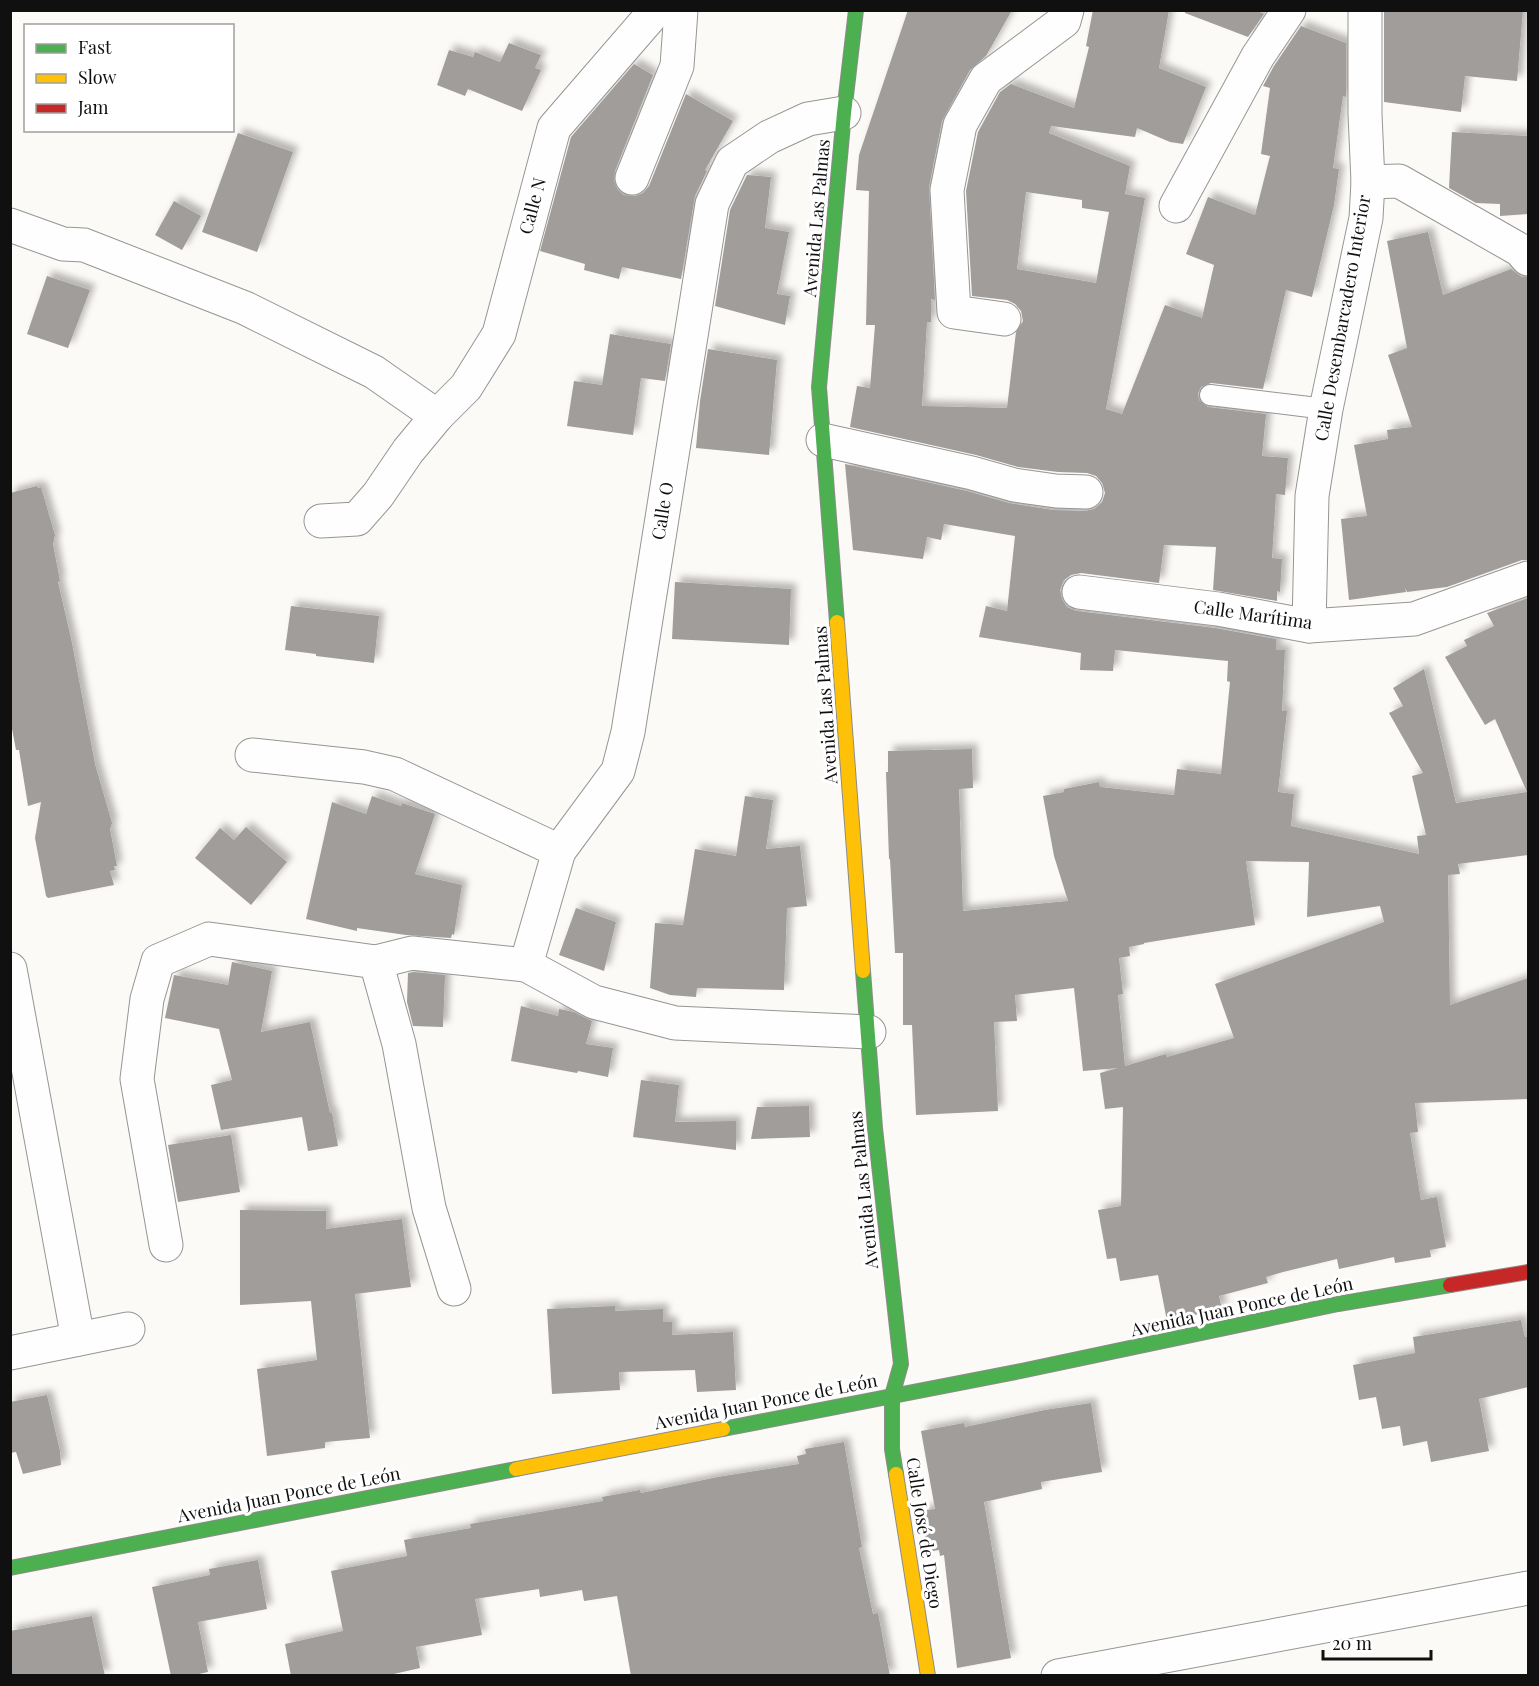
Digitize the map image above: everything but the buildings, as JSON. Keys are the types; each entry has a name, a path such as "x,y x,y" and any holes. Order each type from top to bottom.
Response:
{"street":[{"name":"Calle N","path":"321,521 357,519 436,416 466,387 499,334 554,128 656,10"},
{"path":"632,178 677,66 681,10"},
{"name":"Avenida Las Palmas","path":"856,10 844,113 819,387 875,1128 900,1364 892,1396"},
{"path":"1004,319 954,312 947,190 960,125 986,79 1064,21 1066,10"},
{"path":"1176,206 1258,56 1289,10"},
{"name":"Calle Desembarcadero Interior","path":"1309,626 1312,496 1326,409 1366,218 1368,182 1365,114 1365,10"},
{"name":"Calle O","path":"526,965 559,851 618,771 628,732 712,204 732,162 769,137 808,119 844,113"},
{"path":"1368,182 1399,181 1520,250 1528,259"},
{"path":"10,225 63,244 84,245 245,308 374,372 436,416"},
{"path":"824,440 972,473 1014,485 1056,491 1086,492"},
{"name":"Calle Marítima","path":"1079,592 1218,609 1309,626 1414,619 1528,578"},
{"path":"252,755 364,767 395,774 559,851"},
{"path":"166,1245 137,1079 147,999 158,961 209,939 376,962 412,952 526,965 594,1002 675,1023 869,1032"},
{"path":"376,962 399,1044 429,1208 454,1289"},
{"path":"10,969 19,1061 78,1339"},
{"name":"Avenida Juan Ponce de León","path":"10,1568 1021,1371 1338,1304 1528,1272"},
{"path":"10,1353 128,1329"},
{"name":"Calle José de Diego","path":"892,1396 892,1449 928,1676"},
{"path":"1058,1676 1528,1588"}],"lane":[{"path":"1210,394 1326,409"}],"traffic: fast":[{"path":"837,622 819,387 844,113 856,10"},
{"path":"863,971 875,1128 901,1364 892,1396 892,1449 896,1474"},
{"path":"723,1429 1021,1371 1338,1304 1450,1285"},
{"path":"10,1568 516,1469"}],"traffic: slow":[{"path":"837,622 863,971"},
{"path":"516,1469 723,1429"},
{"path":"896,1474 928,1676"}],"traffic: jam":[{"path":"1450,1285 1528,1272"}]}
